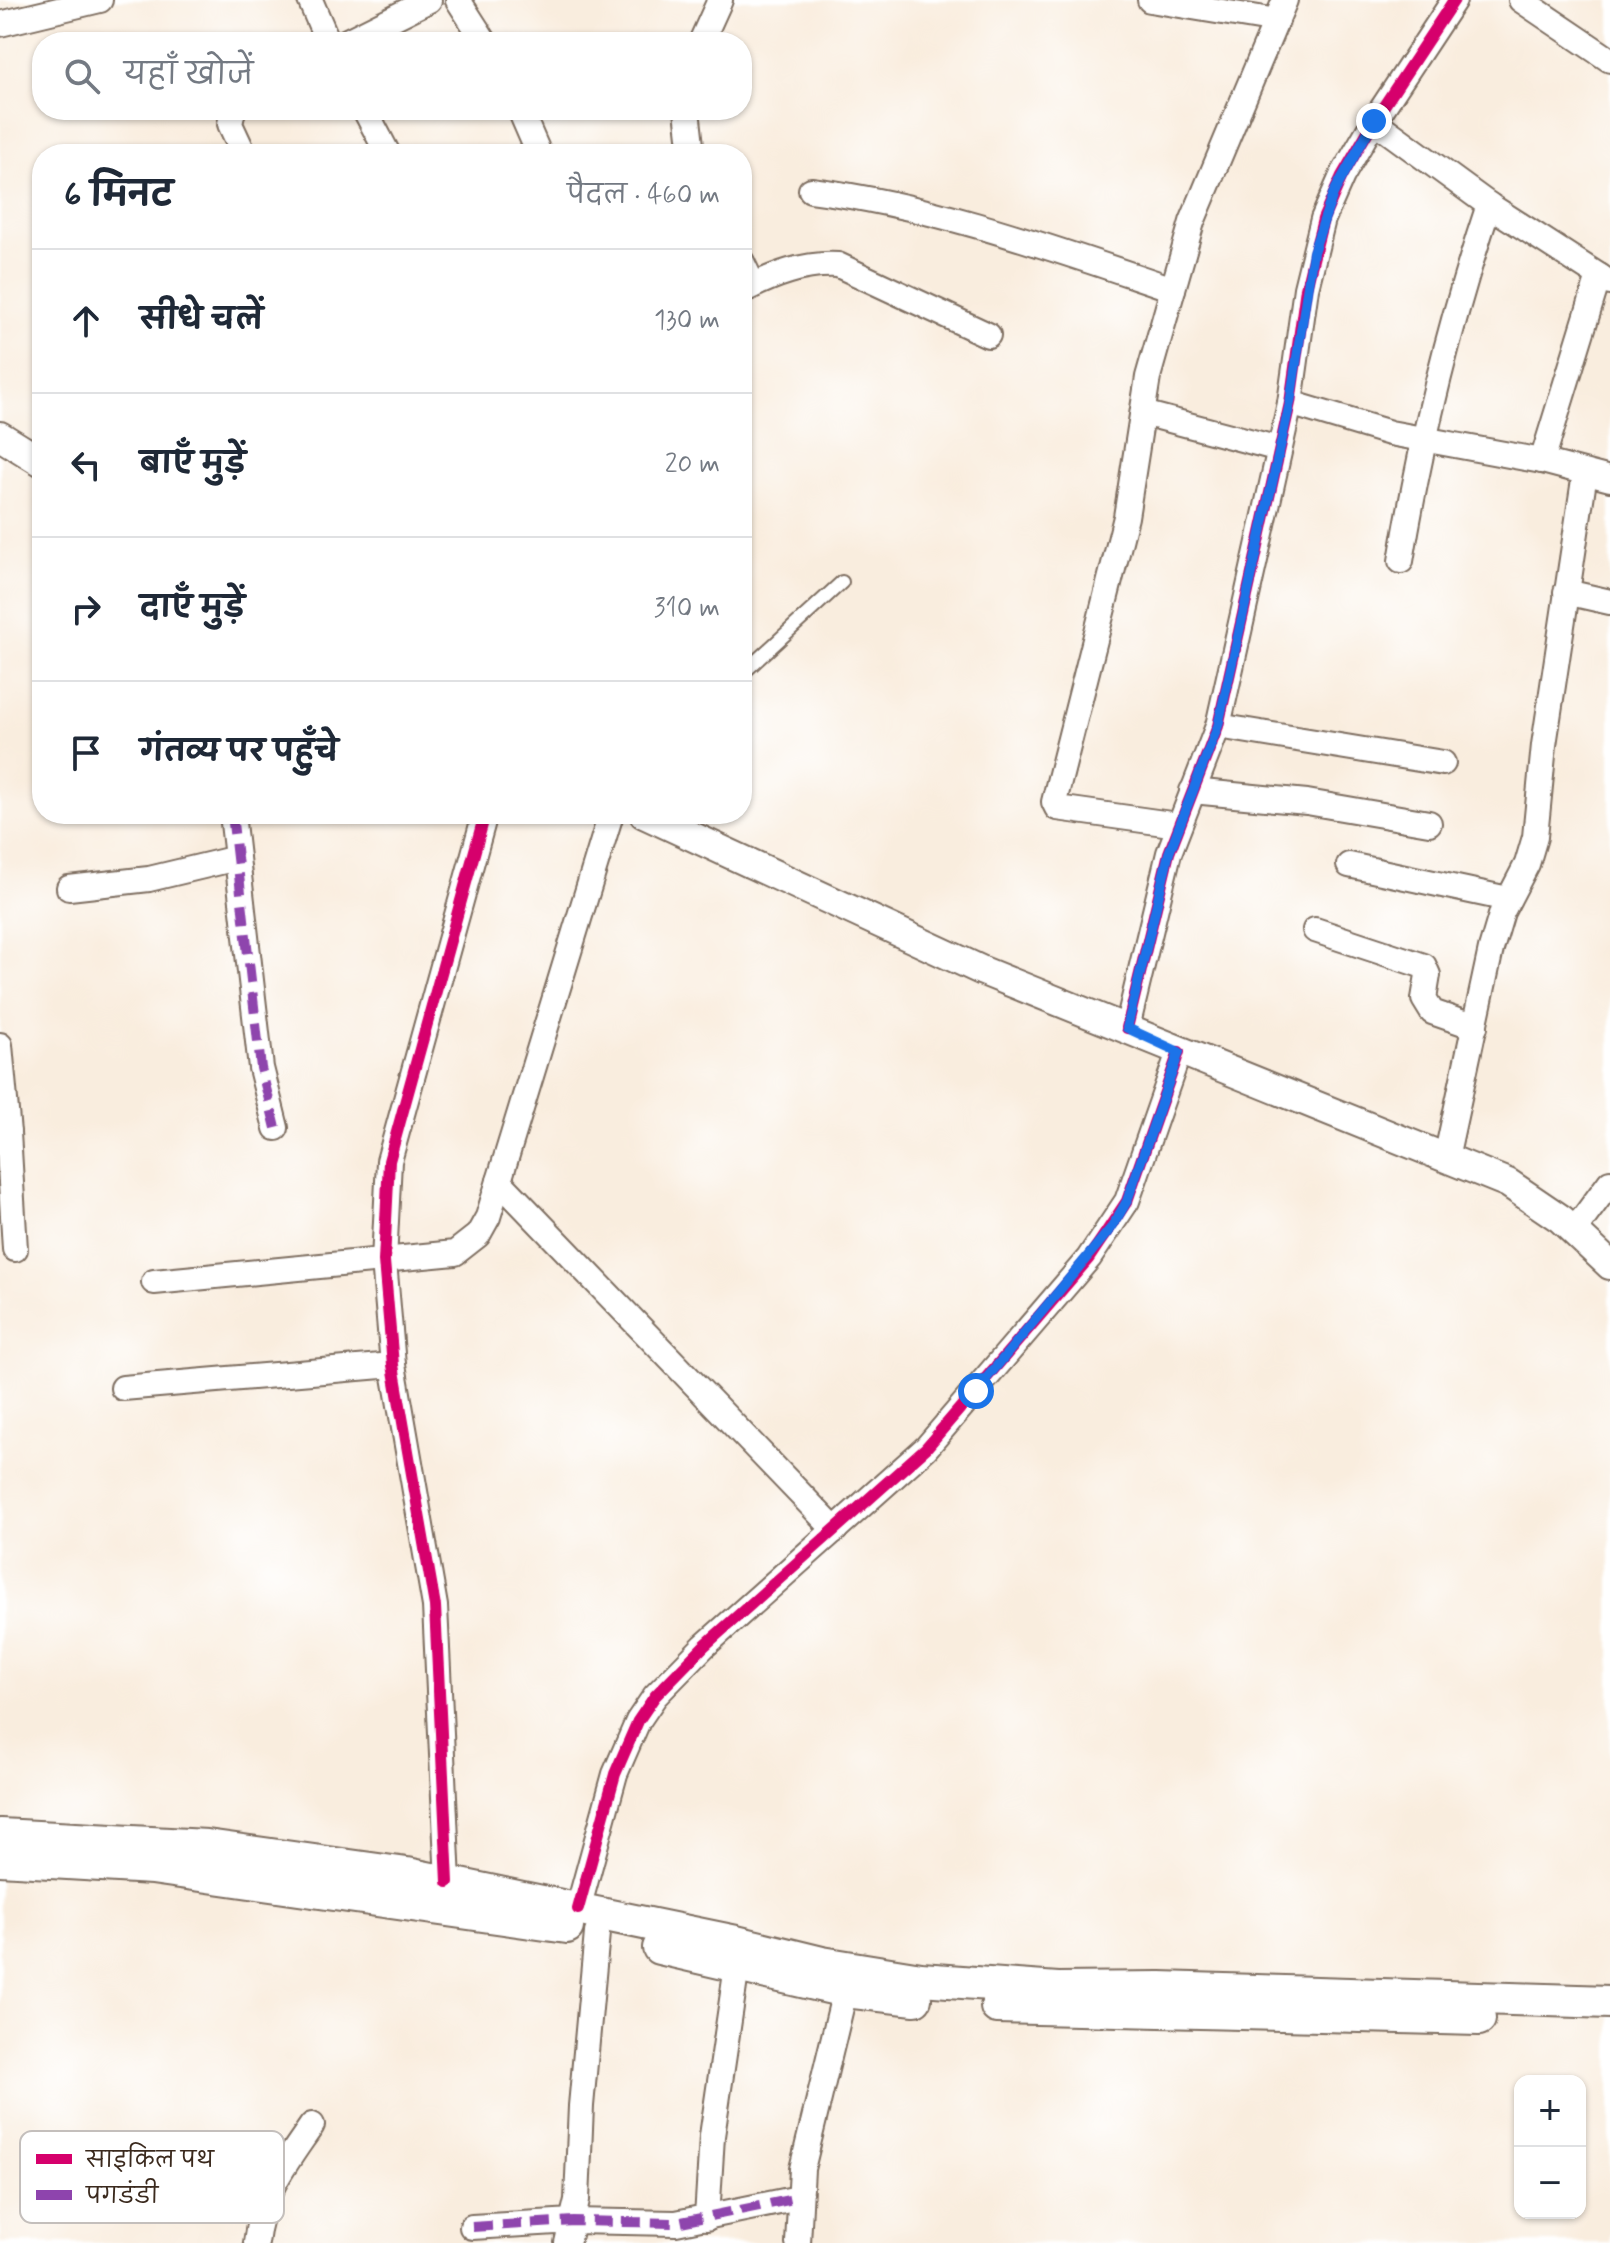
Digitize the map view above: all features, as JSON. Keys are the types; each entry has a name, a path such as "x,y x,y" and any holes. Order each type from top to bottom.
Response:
{"main road":[{"path":"0,1835 207,1846 448,1882 737,1966 845,1991 1043,2010 1610,2022"},
{"path":"0,1859 152,1868 587,1921 935,1980 1058,1989 1160,1988 1610,2002"}],"street":[{"path":"0,24 100,0"},
{"path":"310,0 324,32"},
{"path":"365,32 429,0"},
{"path":"458,0 479,32"},
{"path":"706,32 720,0"},
{"path":"1150,0 1281,11 1192,222 1148,377 1126,517 1054,802 1057,808 1178,825"},
{"path":"1127,1028 1178,825 1218,726 1290,403 1313,252 1333,194 1374,121 1454,0"},
{"path":"1521,0 1610,60"},
{"path":"231,120 239,144"},
{"path":"370,120 383,144"},
{"path":"524,120 535,144"},
{"path":"688,120 691,144"},
{"path":"1374,121 1489,205 1605,280 1542,461"},
{"path":"811,190 882,199 927,210 1173,289"},
{"path":"1401,561 1424,440 1455,307 1489,205"},
{"path":"752,286 815,264 838,265 988,335"},
{"path":"1290,403 1424,440 1542,461 1610,479"},
{"path":"1143,413 1279,449"},
{"path":"0,436 32,456"},
{"path":"1446,1158 1491,949 1508,899 1527,864 1535,837 1544,745 1585,473"},
{"path":"1566,592 1610,602"},
{"path":"1218,726 1443,763"},
{"path":"1192,791 1320,804 1429,823"},
{"path":"233,824 261,1068 276,1128"},
{"path":"448,1882 435,1606 393,1365 384,1261 389,1161 482,824"},
{"path":"154,1282 455,1253 478,1235 488,1217 608,824"},
{"path":"665,824 873,922 1179,1052 1508,1183 1539,1202 1610,1265"},
{"path":"69,888 149,879 237,858"},
{"path":"1349,865 1508,899"},
{"path":"1315,930 1424,966 1428,975 1426,1006 1441,1017 1475,1027"},
{"path":"0,1045 4,1133 15,1249"},
{"path":"570,2232 577,2200 587,1921 615,1774 638,1721 667,1682 926,1448 1112,1227 1127,1201 1179,1052"},
{"path":"499,1181 835,1530"},
{"path":"1574,1231 1610,1182"},
{"path":"123,1388 393,1365"},
{"path":"707,2218 712,2136 737,1966"},
{"path":"798,2243 799,2198 815,2104 845,1991"},
{"path":"284,2167 312,2125"},
{"path":"472,2227 570,2232 676,2223 799,2198"},
{"path":"256,2243 258,2223"}],"lane":[{"path":"752,665 842,582"}],"marked path":[{"path":"233,824 261,1068 276,1128"},
{"path":"472,2227 573,2221 676,2223 799,2198"}],"cycle path":[{"path":"1127,1028 1169,853 1218,726 1290,403 1306,288 1323,219 1342,176 1374,121 1454,0"},
{"path":"448,1882 435,1606 393,1365 384,1261 389,1161 482,824"},
{"path":"578,1909 615,1774 638,1721 655,1696 704,1646 926,1448 1089,1258 1127,1201 1179,1052"}],"route":[{"path":"976,1391 1112,1227 1127,1201 1179,1052 1127,1028 1169,853 1218,726 1230,659 1290,403 1313,252 1333,194 1374,121"}]}
